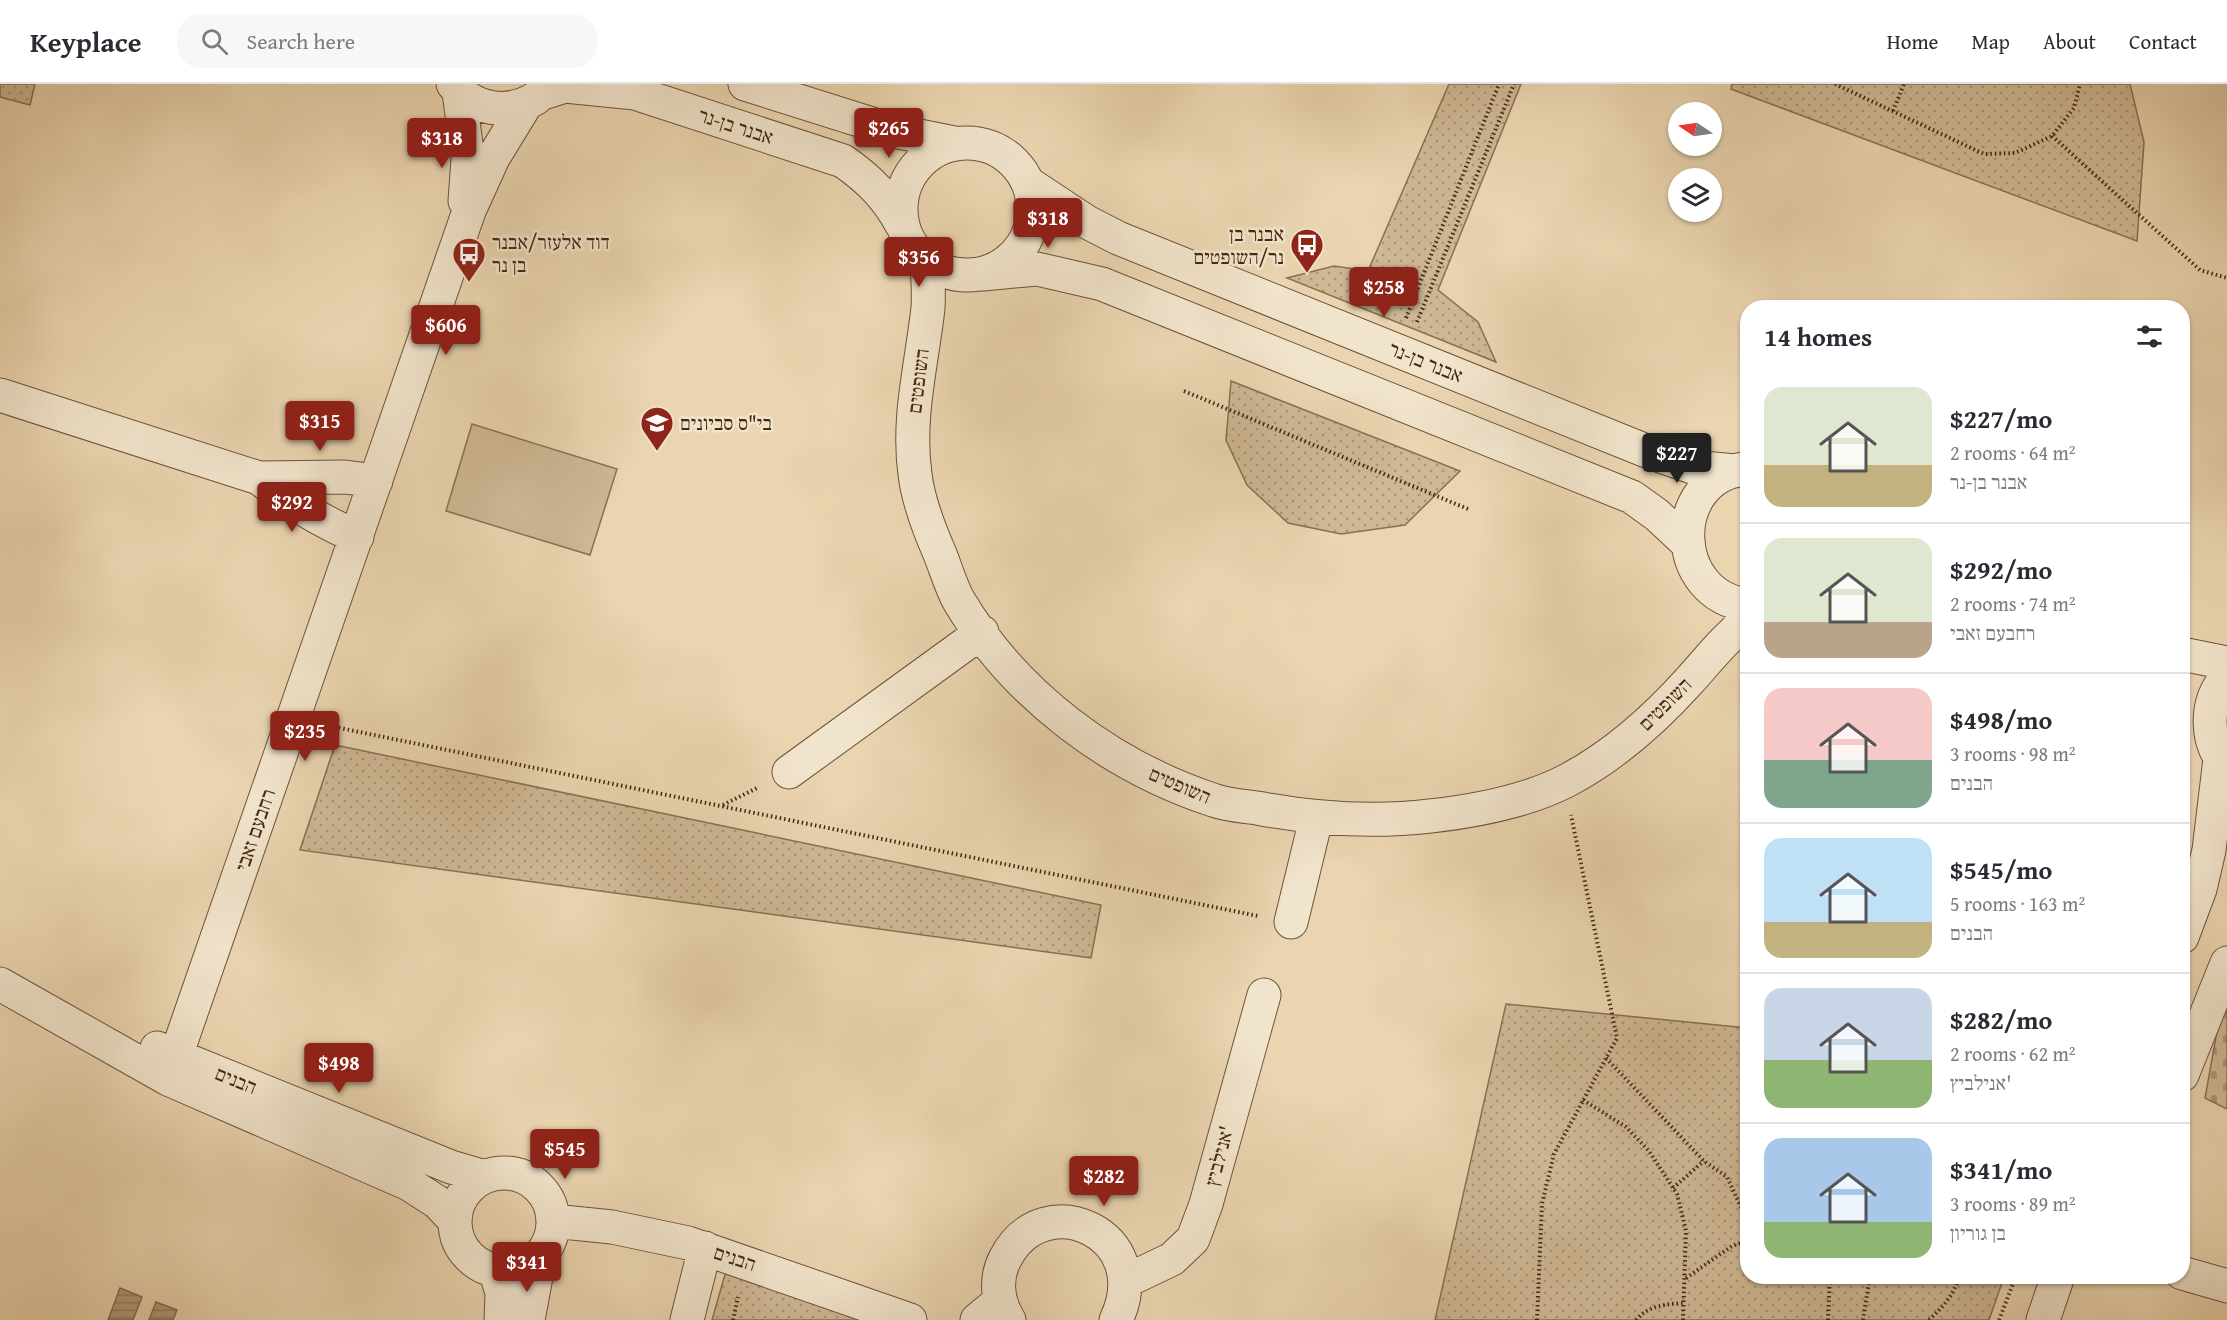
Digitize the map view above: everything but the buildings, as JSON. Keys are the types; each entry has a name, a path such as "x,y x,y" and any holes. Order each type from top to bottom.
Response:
{"street":[{"path":"745,84 894,131 954,143 975,142 997,149 1016,163 1028,183 1033,206 1031,227 1021,248 1004,264 983,274"},
{"name":"אבנר בן-נר","path":"456,88 473,102 490,108 508,109 539,94 565,86 635,93 843,161 870,180 890,203 902,225"},
{"path":"456,88 468,159 458,244"},
{"path":"458,244 493,158 539,94"},
{"path":"954,143 932,152 915,166 903,187 900,201 902,225 911,246 927,263 960,275 1037,269 1102,284 1632,497 1657,515 1687,543"},
{"name":"אבנר בן-נר","path":"1028,183 1087,222 1118,238 1649,452 1692,468 1740,470"},
{"name":"רחבעם זאבי","path":"172,1067 458,244"},
{"name":"השופטים","path":"927,263 928,305 912,423 915,476 928,527 959,600 1002,660 1045,704 1123,760 1215,801 1316,819 1387,821 1458,813 1519,799 1564,782 1606,758 1646,726 1690,680 1724,639 1740,626"},
{"path":"0,395 260,478 345,477 381,466"},
{"path":"1740,470 1714,481 1698,498 1689,519 1687,543 1692,563 1702,581 1719,595 1740,602"},
{"path":"260,478 293,504 357,537"},
{"path":"789,772 982,632"},
{"path":"2190,656 2227,663"},
{"path":"2190,916 2200,889 2209,850 2219,754 2210,717 2214,697 2227,677"},
{"path":"2190,727 2219,754"},
{"path":"1291,922 1316,819"},
{"path":"2200,889 2227,851"},
{"path":"2190,1055 2227,963"},
{"name":"הבנים","path":"11,990 409,1184 437,1202 456,1221"},
{"name":"אנילביץ'","path":"1126,1281 1172,1259 1193,1239 1206,1204 1264,995"},
{"name":"הבנים","path":"172,1067 451,1167 485,1177"},
{"path":"528,1320 540,1255 552,1234 553,1221 550,1205 542,1191 531,1181 516,1174 501,1173 485,1177 464,1195 458,1207 456,1221 462,1248 482,1266 495,1270 520,1269 540,1255"},
{"name":"הבנים","path":"553,1221 612,1227 705,1248 910,1320"},
{"path":"995,1314 1002,1266 1010,1250 1021,1237 1037,1227 1056,1222 1076,1223 1095,1231 1111,1244 1122,1261 1126,1281 1124,1301 1116,1320"},
{"path":"687,1320 705,1248"},
{"path":"495,1270 502,1293 501,1320"},
{"path":"2190,1275 2227,1286"},
{"path":"2043,1320 2055,1284"}],"path":[{"path":"1399,351 1499,84"},
{"path":"1399,351 1514,84"},
{"path":"1835,84 1984,154 2015,153 2052,136 2074,108 2080,84"},
{"path":"1893,111 1904,84"},
{"path":"2052,136 2200,270 2227,278"},
{"path":"1184,391 1468,509"},
{"path":"334,715 330,726 1291,922"},
{"path":"1537,1320 1542,1204 1554,1154 1617,1038 1564,782"},
{"path":"1606,1058 1704,1161 1727,1177 1740,1205"},
{"path":"1583,1100 1626,1127 1648,1150 1673,1188 1686,1231 1683,1320"},
{"path":"1673,1188 1704,1161"},
{"path":"1685,1279 1732,1246 1740,1243"},
{"path":"1828,1320 1830,1284"},
{"path":"1863,1320 1869,1284"},
{"path":"1929,1320 1946,1304 1957,1284"},
{"path":"1999,1320 2013,1284"},
{"path":"1636,1320 1640,1314 1662,1305 1684,1303"}],"green space":[{"path":"0,84 35,84 30,105 0,97"},
{"path":"1449,84 1521,84 1438,290 1478,322 1496,362 1287,278 1334,266 1368,271"},
{"path":"1732,84 2130,84 2144,142 2137,241 1731,89"},
{"path":"1231,381 1460,471 1405,525 1341,534 1288,523 1247,485 1226,440"},
{"path":"472,424 617,469 590,555 446,511"},
{"path":"335,745 1101,905 1091,958 300,850"},
{"path":"2225,987 2227,987 2227,1109 2205,1098"},
{"path":"1506,1004 1740,1027 1740,1284 2002,1284 1989,1320 1435,1320"},
{"path":"726,1271 868,1320 712,1320"}],"shaded area":[{"path":"120,1288 142,1297 133,1320 108,1320"},
{"path":"156,1302 177,1310 173,1320 149,1320"}],"place":[{"name":"אבנר בן נר/השופטים","path":"1307,274"},
{"name":"דוד אלעזר/אבנר בן נר","path":"469,283"},
{"name":"בי\"ס סביונים","path":"657,452"}]}
